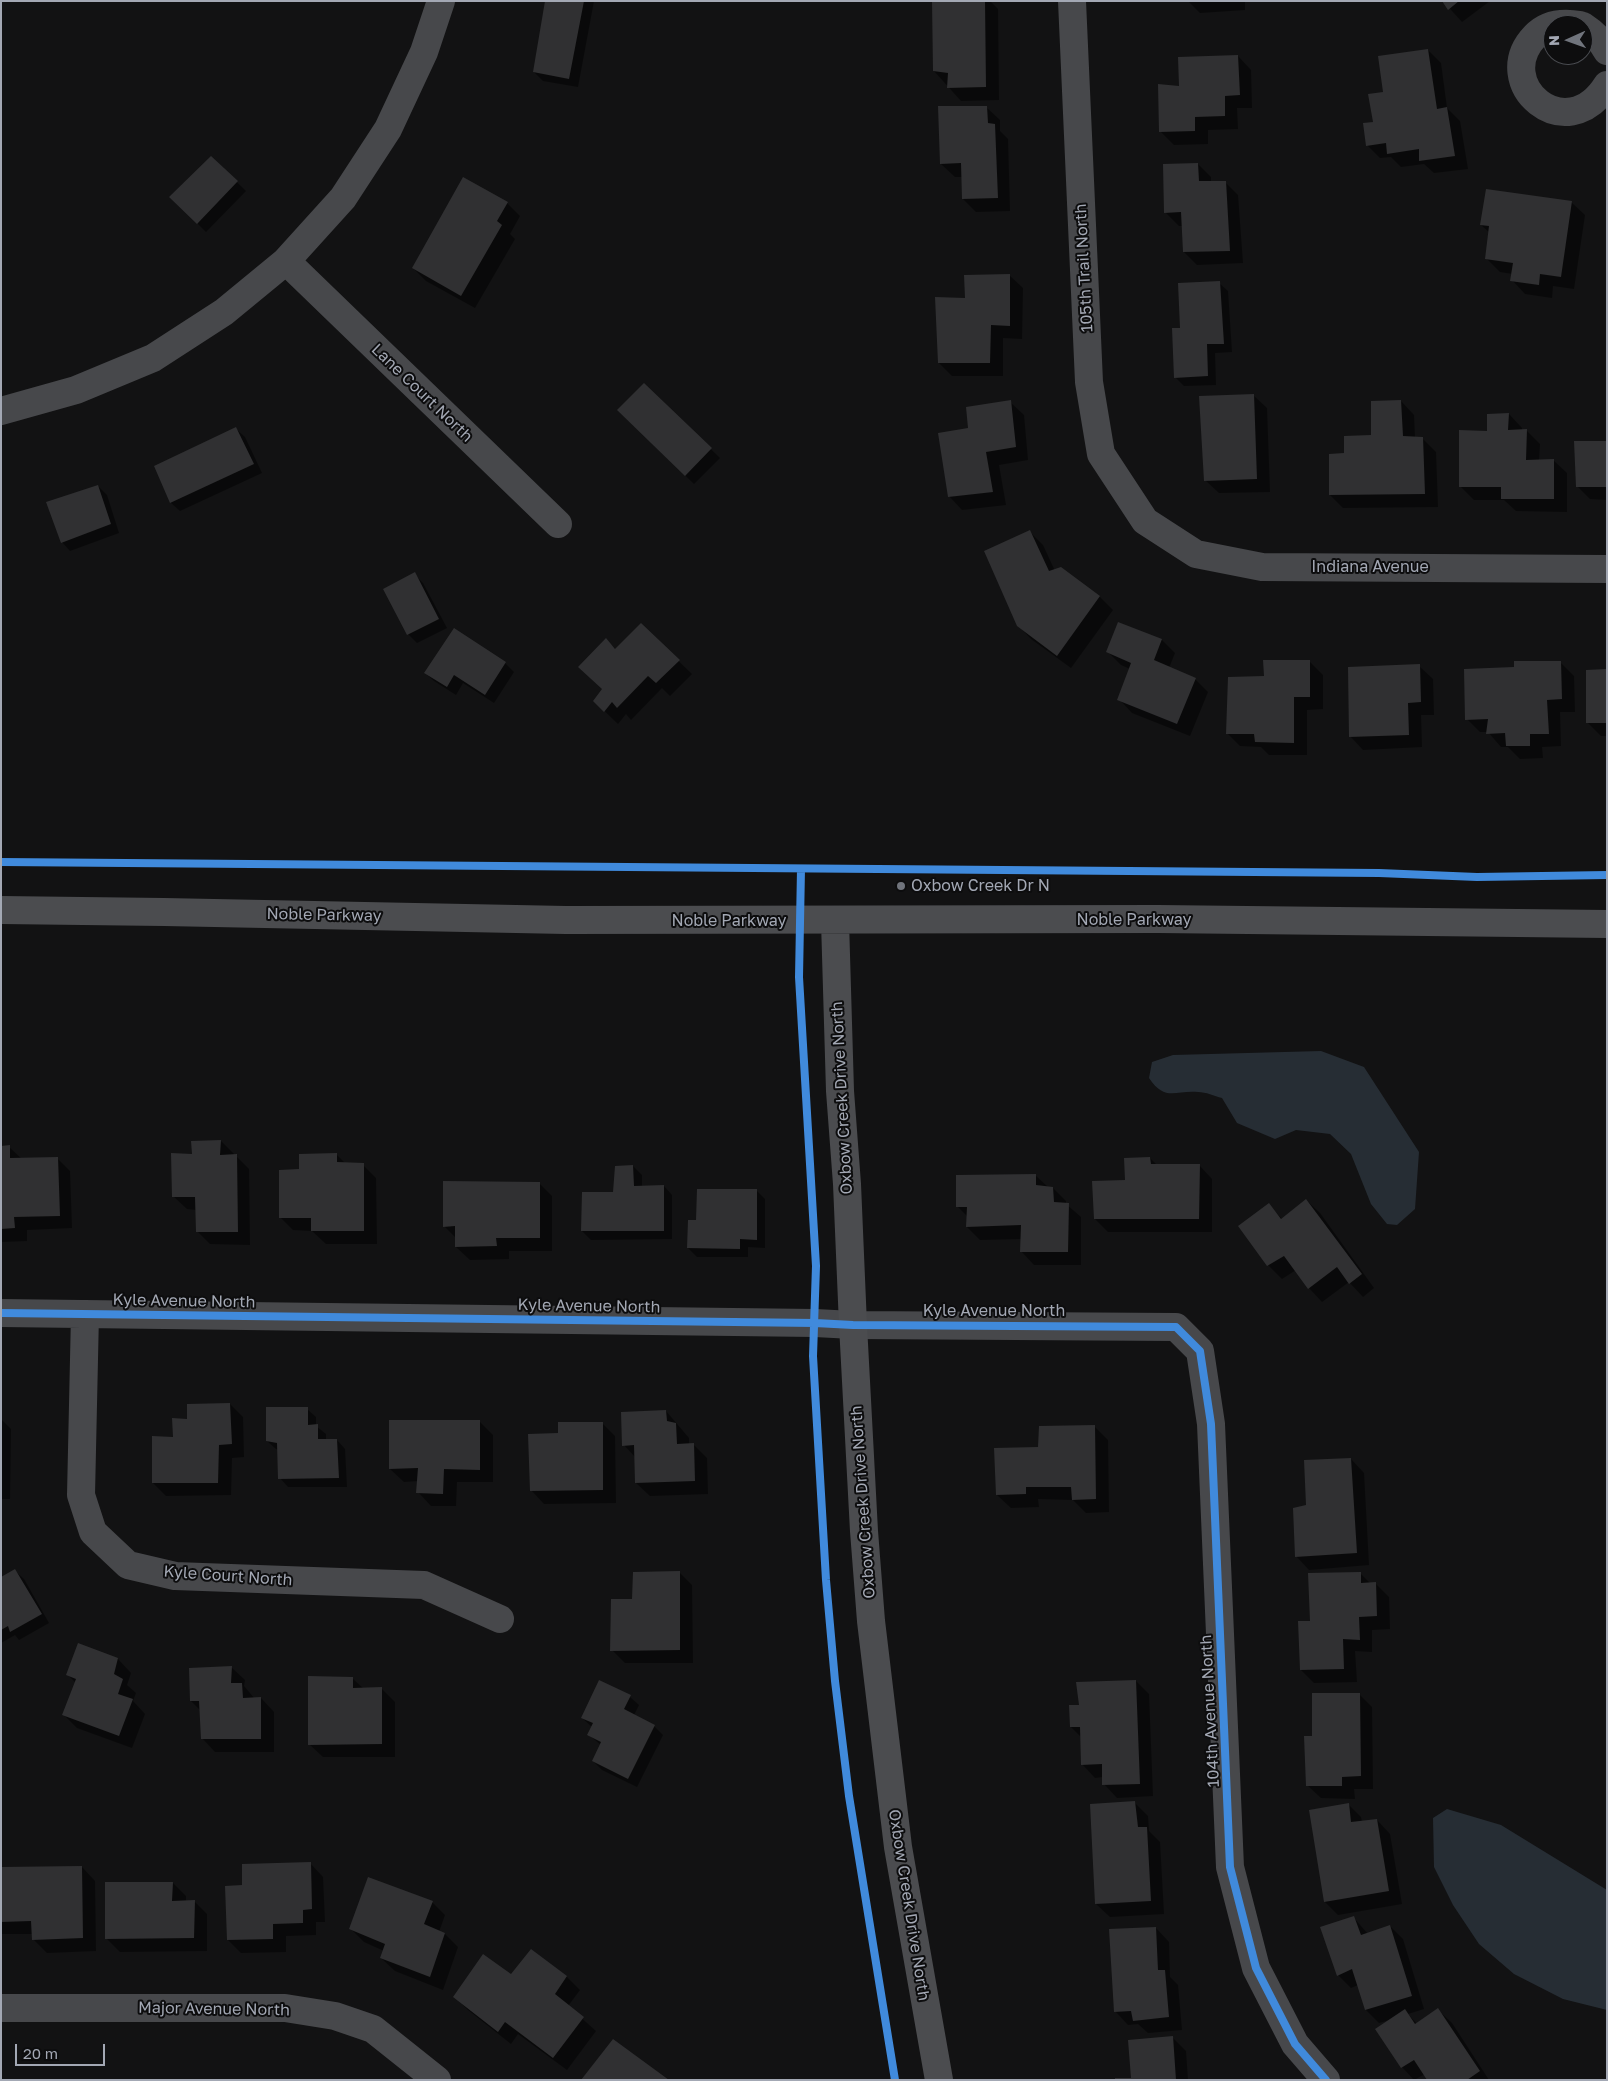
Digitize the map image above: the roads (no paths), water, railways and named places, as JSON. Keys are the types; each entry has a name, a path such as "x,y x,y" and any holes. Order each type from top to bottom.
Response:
{"main road":[{"name":"Noble Parkway","path":"1,910 550,920 1167,919 1607,924"},
{"name":"Oxbow Creek Drive North","path":"835,921 840,1091 847,1184 852,1325 865,1540 881,1706 898,1847 939,2080"}],"street":[{"path":"1,411 76,390 153,358 224,312 286,261 343,198 388,129 424,52 441,1"},
{"name":"105th Trail North","path":"1072,1 1089,382 1101,454 1145,521"},
{"path":"1543,31 1528,43 1522,56 1521,71 1524,85 1532,98 1544,107 1558,112 1573,112 1587,107 1599,98 1607,85"},
{"path":"1593,34 1598,37 1607,52"},
{"name":"Lane Court North","path":"286,261 558,524"},
{"name":"Indiana Avenue","path":"1145,521 1196,554 1262,566 1607,569"},
{"name":"Kyle Avenue North","path":"1,1313 852,1325 1176,1327"},
{"name":"Kyle Court North","path":"85,1314 81,1495 93,1532 128,1565 175,1576 424,1585 500,1618"},
{"name":"104th Avenue North","path":"1176,1327 1200,1350 1211,1424 1230,1867 1256,1968 1295,2044 1326,2080"},
{"name":"Major Avenue North","path":"1,2008 285,2008 336,2016 373,2029 437,2080"}],"place":[{"name":"Oxbow Creek Dr N","path":"901,886"}]}
